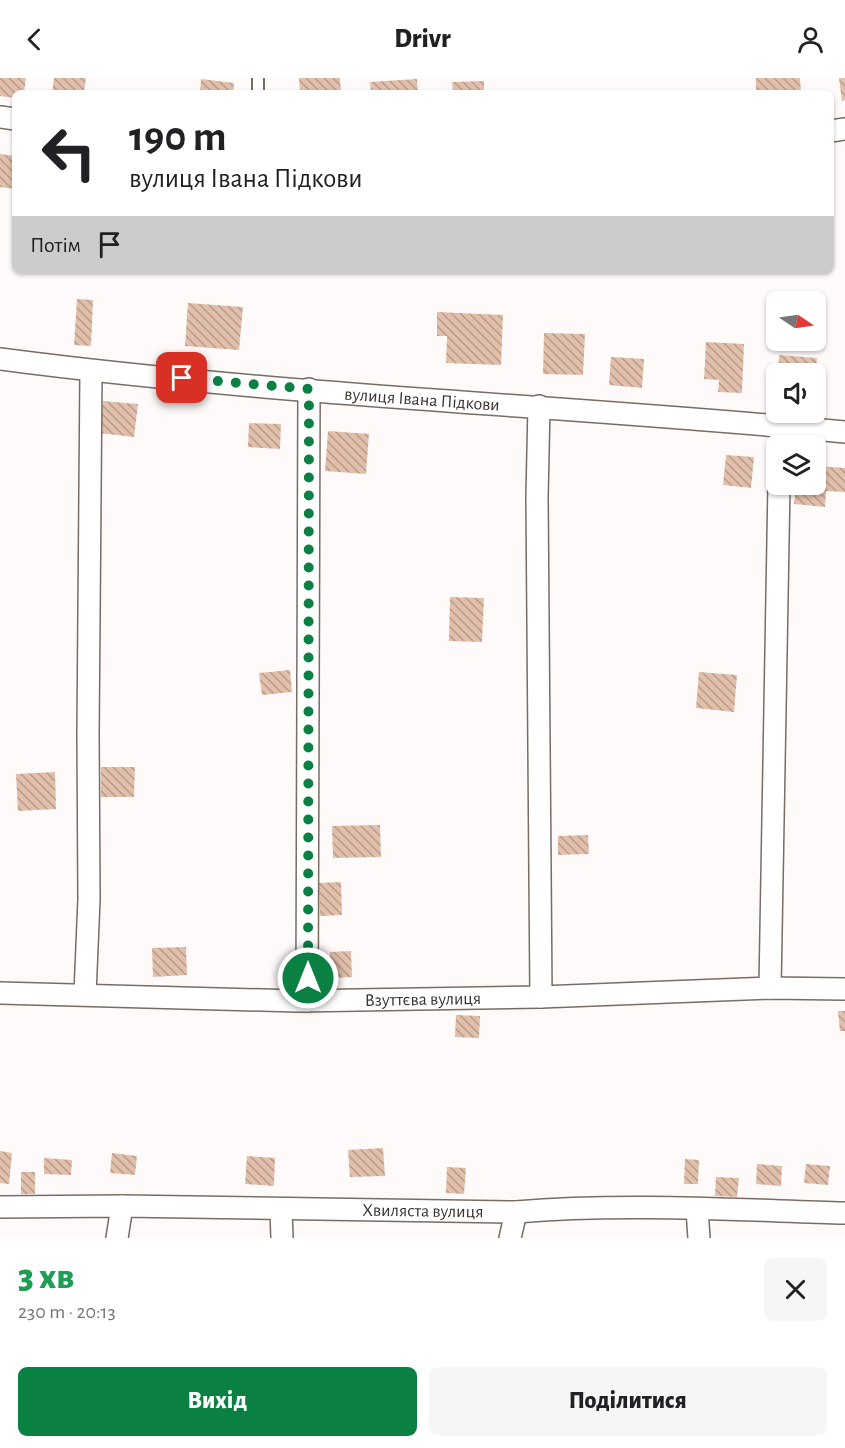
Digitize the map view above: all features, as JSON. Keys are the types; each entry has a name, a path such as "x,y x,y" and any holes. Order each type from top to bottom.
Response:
{"street":[{"name":"вулиця Івана Підкови","path":"0,359 91,371 539,406 774,435"},
{"path":"85,994 89,899 91,371"},
{"path":"307,1001 309,389"},
{"path":"539,406 537,497 541,997"},
{"name":"вулиця Івана Підкови","path":"798,435 845,432"},
{"path":"770,988 779,495"},
{"name":"Взуттєва вулиця","path":"0,993 307,1001 541,997 770,988 845,989"},
{"path":"117,1238 122,1206"},
{"name":"Хвиляста вулиця","path":"0,1208 122,1206 516,1212 555,1209 697,1209 845,1213"},
{"path":"280,1209 282,1238"},
{"path":"697,1209 699,1238"},
{"path":"510,1238 516,1212"}],"building":[{"path":"0,78 26,78 24,90 12,90 12,98 0,96"},
{"path":"54,78 86,78 84,90 52,90"},
{"path":"299,78 340,78 341,90 300,90"},
{"path":"756,78 800,78 801,90 756,90"},
{"path":"839,78 845,78 845,100 842,101"},
{"path":"201,79 234,83 233,90 200,90"},
{"path":"417,79 418,90 371,90 370,82"},
{"path":"484,81 484,90 453,90 452,82"},
{"path":"0,154 12,156 12,189 0,187"},
{"path":"77,299 93,300 91,346 74,345"},
{"path":"188,303 243,307 239,350 185,346"},
{"path":"437,312 503,315 501,365 446,363 447,336 437,336"},
{"path":"544,333 585,334 583,375 543,374"},
{"path":"706,342 744,344 742,393 718,392 719,380 704,379"},
{"path":"779,355 817,358 817,363 779,363"},
{"path":"611,357 644,359 642,388 609,385"},
{"path":"103,401 138,404 134,437 99,433"},
{"path":"249,423 281,424 280,449 248,447"},
{"path":"328,431 369,434 366,474 325,471"},
{"path":"726,455 754,457 751,488 723,485"},
{"path":"826,467 845,468 845,492 826,491"},
{"path":"795,495 826,495 825,507 794,504"},
{"path":"450,597 484,598 482,642 449,641"},
{"path":"290,670 292,692 262,695 259,673"},
{"path":"699,672 737,675 734,712 696,708"},
{"path":"101,767 135,767 134,797 101,797"},
{"path":"55,772 56,809 18,811 16,774"},
{"path":"380,825 381,857 333,858 332,826"},
{"path":"588,835 589,854 558,855 558,836"},
{"path":"341,882 342,915 320,916 319,883"},
{"path":"186,947 187,975 153,977 152,948"},
{"path":"351,951 352,977 330,978 330,952"},
{"path":"838,1011 845,1011 845,1031 840,1031"},
{"path":"456,1015 480,1016 479,1038 455,1037"},
{"path":"383,1148 385,1176 350,1177 348,1150"},
{"path":"0,1151 12,1153 9,1184 0,1183"},
{"path":"112,1153 137,1156 135,1175 110,1173"},
{"path":"247,1156 275,1158 274,1186 245,1184"},
{"path":"44,1158 72,1160 71,1175 44,1174"},
{"path":"685,1159 699,1160 698,1184 684,1184"},
{"path":"757,1164 782,1166 781,1186 756,1184"},
{"path":"806,1164 830,1166 828,1185 804,1183"},
{"path":"447,1167 466,1168 464,1194 446,1193"},
{"path":"21,1172 35,1172 35,1194 21,1194"},
{"path":"716,1177 739,1178 737,1197 715,1196"}],"route":[{"path":"182,378 309,389 308,978"}]}
